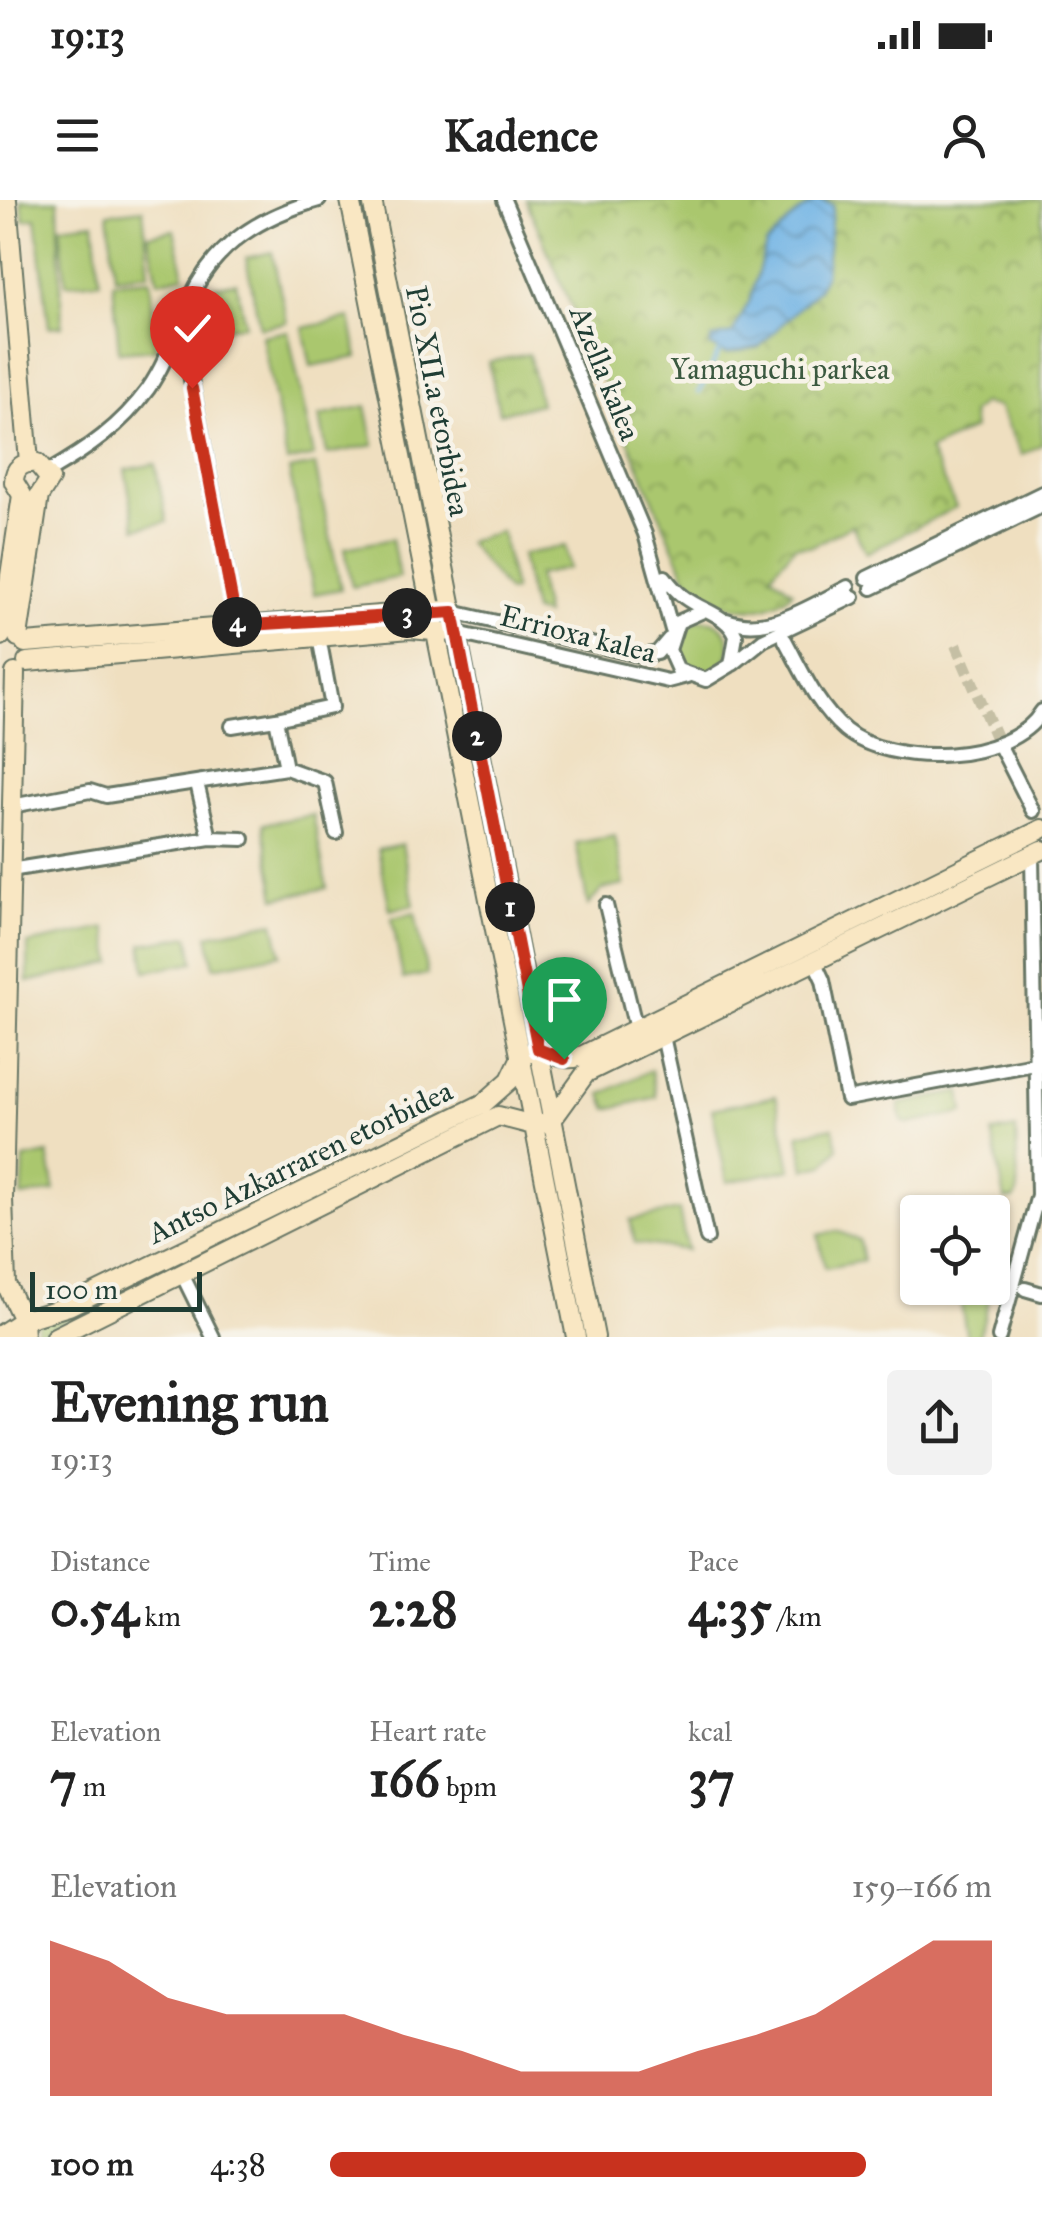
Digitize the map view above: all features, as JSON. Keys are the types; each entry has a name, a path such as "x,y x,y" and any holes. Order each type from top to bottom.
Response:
{"main road":[{"path":"7,200 30,462"},
{"name":"Pio XII.a etorbidea","path":"350,200 448,632 544,1123 596,1337"},
{"name":"Pio XII.a etorbidea","path":"372,200 443,610"},
{"path":"18,490 48,486 48,472 30,462"},
{"path":"23,1328 4,1268 3,1123 16,471 30,462"},
{"path":"12,652 237,626 443,610"},
{"path":"12,652 320,638 410,630 448,632"},
{"path":"530,1052 574,1059 1042,829"},
{"path":"508,1117 544,1123 586,1072 1037,853"},
{"name":"Antso Azkarraren etorbidea","path":"0,1335 69,1306 494,1098 530,1052"},
{"path":"564,1059 570,1072 569,1095"},
{"name":"Antso Azkarraren etorbidea","path":"54,1337 498,1116 508,1117 505,1105 510,1080"},
{"name":"Pio XII.a etorbidea","path":"544,1123 576,1337"}],"street":[{"path":"48,472 108,434 128,415 164,364 208,268 236,238 272,213 318,200"},
{"name":"Azella kalea","path":"504,200 657,566 676,595 703,611"},
{"path":"174,338 186,358 237,626"},
{"path":"164,364 192,388"},
{"path":"1042,493 870,583 1042,506"},
{"name":"Azella kalea","path":"657,566 671,634"},
{"path":"851,592 763,640 716,678 687,676 672,660 671,634 685,616 703,611 725,619 745,627 776,622 851,592"},
{"name":"Errioxa kalea","path":"443,610 643,656 657,653 671,634"},
{"path":"725,619 737,646 731,665"},
{"name":"Errioxa kalea","path":"448,632 668,682 687,676"},
{"path":"232,726 332,708 320,638"},
{"path":"784,640 819,702 848,732 898,750 933,756 984,752 1034,724 1042,711"},
{"path":"276,718 286,768"},
{"path":"1000,744 1033,811"},
{"path":"12,806 90,791 106,796 286,768 325,782 336,833"},
{"path":"197,784 210,838"},
{"path":"10,870 210,838 244,839"},
{"path":"998,1337 1038,1195 1034,1064 1037,853"},
{"path":"606,905 636,1029"},
{"path":"816,963 823,980 847,1099 1034,1064"},
{"path":"664,1036 707,1238"},
{"path":"182,1274 213,1337"},
{"path":"1025,1289 1042,1294"}],"green space":[{"path":"21,200 58,200 62,326 49,327 36,218 24,220"},
{"name":"Yamaguchi parkea","path":"526,200 1042,200 1042,444 1022,455 998,407 982,403 971,413 973,429 929,450 956,507 866,553 852,525 812,546 795,546 771,574 793,591 770,606 731,606 693,593"},
{"path":"143,209 149,273 115,277 108,213"},
{"path":"94,222 100,281 66,284 60,226"},
{"path":"174,230 184,275 158,281 148,235"},
{"path":"370,235 435,565 431,566 365,236"},
{"path":"272,252 287,322 260,328 246,258"},
{"path":"150,279 156,349 119,352 113,282"},
{"path":"236,282 245,324 199,334 196,318 212,287"},
{"path":"350,318 358,357 311,366 303,328"},
{"path":"288,331 314,456 287,462 262,336"},
{"path":"529,354 540,404 499,413 489,362"},
{"path":"366,406 374,445 327,454 320,416"},
{"path":"155,464 167,522 136,528 125,470"},
{"path":"315,465 341,589 314,594 289,470"},
{"path":"501,531 514,591 508,592 467,542"},
{"path":"392,539 399,577 352,587 345,548"},
{"path":"565,546 569,568 537,575 545,615 533,612 521,555"},
{"path":"704,620 722,628 730,646 722,664 704,672 686,664 678,646 686,628"},
{"path":"313,815 327,888 276,898 263,824"},
{"path":"615,836 624,885 603,889 588,905 576,843"},
{"path":"402,844 414,905 390,910 378,849"},
{"path":"415,913 427,974 403,979 392,918"},
{"path":"274,922 281,954 214,967 208,935"},
{"path":"106,928 113,963 28,982 28,944"},
{"path":"189,936 194,962 146,971 142,944"},
{"path":"651,1070 656,1097 608,1109 602,1094"},
{"path":"961,1092 964,1113 908,1124 902,1121 899,1104"},
{"path":"776,1096 791,1169 727,1182 712,1109"},
{"path":"467,1118 469,1122 35,1335 38,1323"},
{"path":"833,1127 838,1148 824,1165 805,1169 799,1134"},
{"path":"1016,1129 1015,1199 1004,1195 992,1133"},
{"path":"48,1154 55,1191 22,1197 24,1159"},
{"path":"679,1210 687,1250 635,1243 630,1220"},
{"path":"837,1231 859,1240 863,1261 825,1268 818,1235"},
{"path":"961,1305 987,1305 979,1337 967,1337"}],"water":[{"path":"817,200 833,205 825,275 818,289 759,347 726,354 710,346 712,338 732,334 750,300 766,245 796,214"}],"waterway":[{"path":"699,392 719,352"}],"tunnel":[{"path":"956,645 999,744"}],"route":[{"path":"192,388 237,626 434,609 453,612 538,1049 564,1059"}]}
